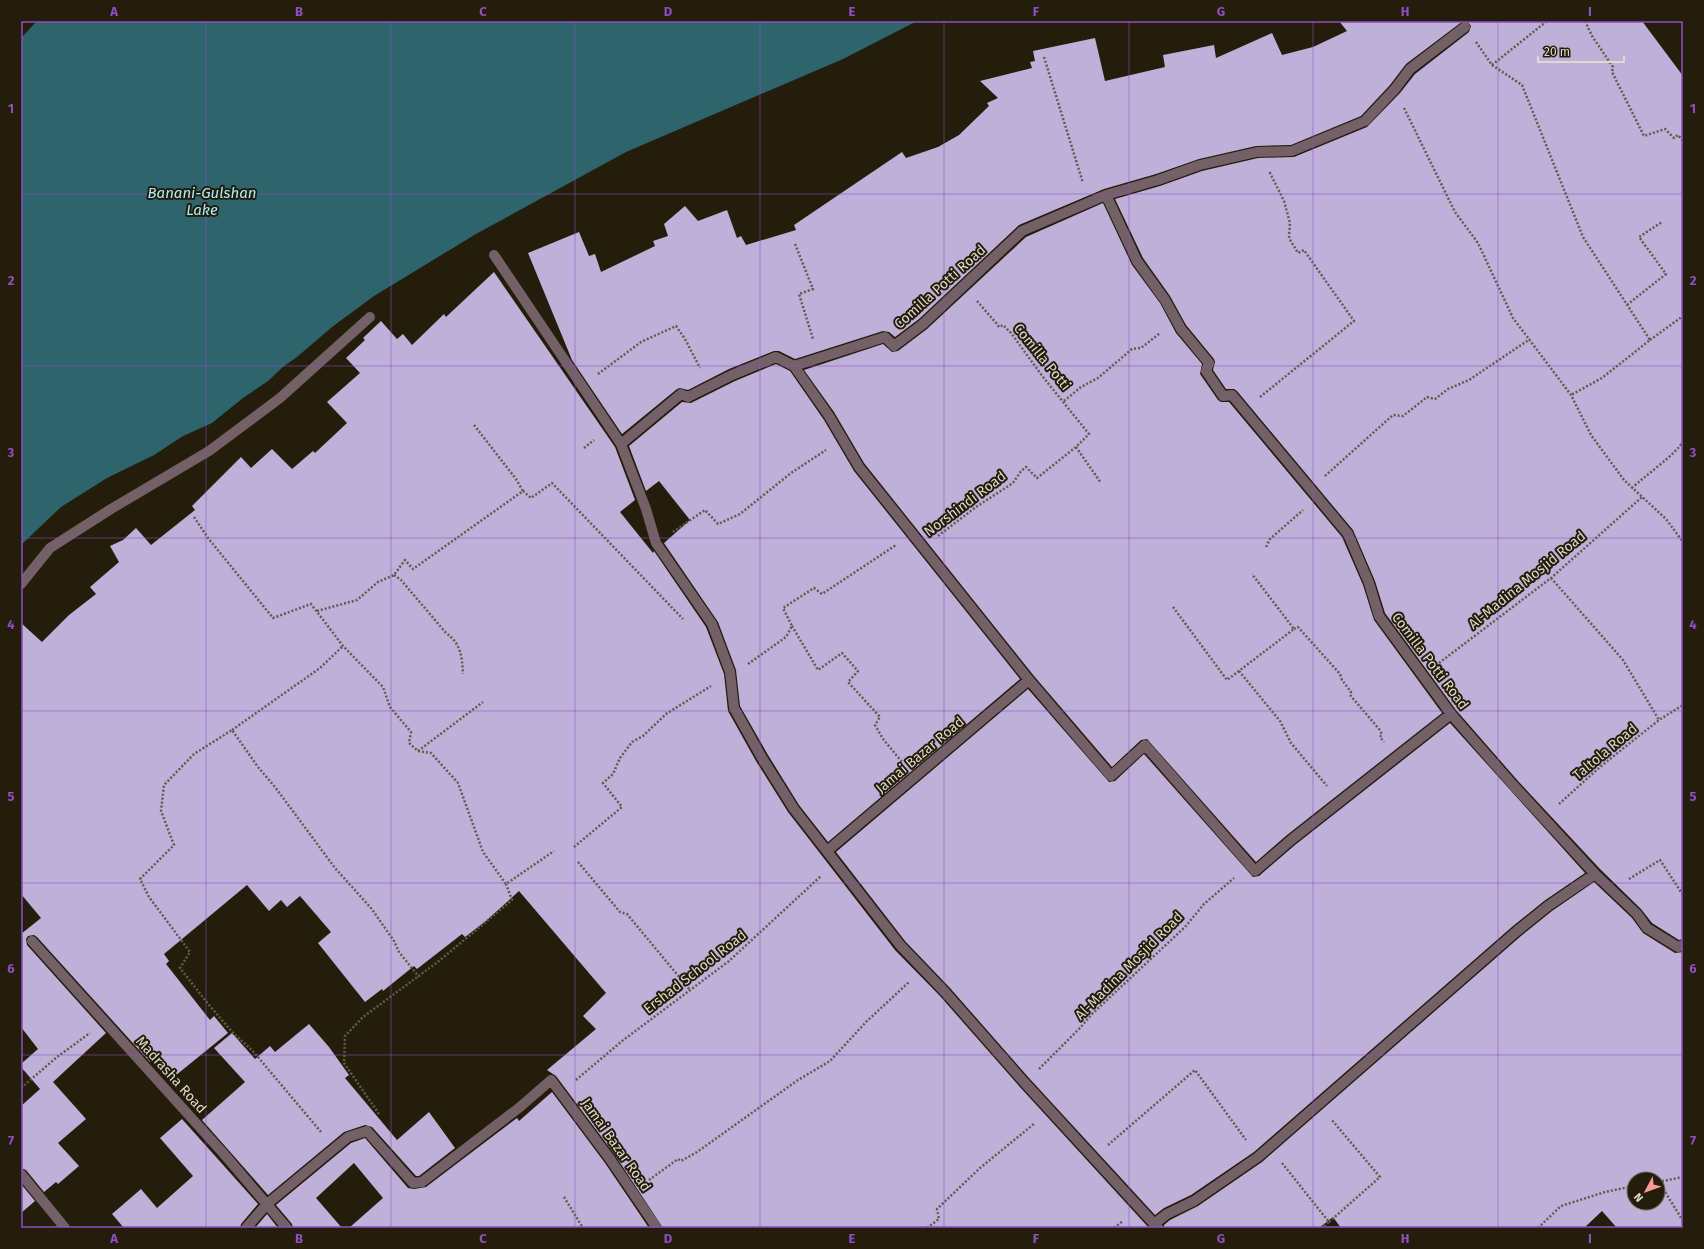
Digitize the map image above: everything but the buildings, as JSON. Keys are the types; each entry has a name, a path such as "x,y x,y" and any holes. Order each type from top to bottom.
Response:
{"street":[{"path":"1106,195 1158,180 1200,164 1257,152 1292,151 1364,121 1395,89 1410,69 1465,27"},
{"name":"Comilla Potti Road","path":"794,366 885,337 894,346 923,324 1022,231 1106,195 1137,261 1165,300 1176,322 1209,363 1206,371 1222,396 1232,396 1245,410 1316,498 1348,534 1370,583 1379,616 1451,714 1595,874 1637,914 1647,928 1678,947 1683,945"},
{"path":"494,255 621,444 646,509 656,543 671,567 702,608 712,624 730,672 734,708 762,758 794,809 900,945 1156,1226 1167,1214 1194,1201 1258,1157 1517,931 1548,906 1595,874"},
{"path":"21,584 50,548 111,509 209,451 280,398 370,317"},
{"path":"621,444 681,394 688,397 776,357 794,366 829,416 859,467 1029,680 1111,776 1145,745 1255,871 1291,840 1451,714"},
{"name":"Jamai Bazar Road","path":"827,851 1029,680"},
{"name":"Madrasha Road","path":"32,941 224,1153 287,1228"},
{"name":"Jamai Bazar Road","path":"376,1142 413,1183 422,1182 520,1107 551,1080 561,1091 657,1228"},
{"path":"246,1228 267,1204 348,1137 366,1131 376,1142"},
{"path":"21,1174 65,1228"}],"path":[{"path":"1492,65 1547,21"},
{"path":"1585,21 1592,36 1613,67 1612,72 1644,136 1665,129 1674,138 1678,135 1683,141"},
{"path":"1465,27 1492,65 1522,85 1582,237 1650,340"},
{"path":"1044,57 1083,183 1093,201"},
{"path":"1395,89 1455,212 1478,243 1513,318 1530,338 1571,395 1591,435 1624,480 1666,519 1683,542"},
{"path":"1245,410 1354,321 1304,250 1298,253 1289,238 1290,223 1284,201 1268,166 1265,152"},
{"path":"1627,305 1666,274 1639,237 1662,222"},
{"path":"795,244 813,289 800,294 807,323 821,358"},
{"name":"Comilla Potti","path":"962,287 976,300 996,324 1000,327 1003,325 1012,333 1043,378 1064,401 1089,434 1076,447"},
{"path":"1571,395 1602,378 1683,316"},
{"path":"1064,401 1081,387 1098,378 1132,349 1141,348 1176,322"},
{"path":"583,386 642,342 676,326 685,339 697,363 712,385"},
{"path":"1309,489 1393,415 1403,416 1427,397 1435,399 1448,389 1469,380 1530,338"},
{"path":"474,425 516,479 523,491 531,498 552,483 682,619 702,608"},
{"path":"656,543 705,510 718,524 740,514 791,473 842,438"},
{"path":"1632,488 1682,445 1683,441"},
{"path":"1076,447 1101,483"},
{"name":"Norshindi Road","path":"923,549 976,507 1013,483 1021,471 1026,467 1037,478 1076,447"},
{"path":"317,611 357,600 378,582 394,575 405,560 413,569 523,491"},
{"name":"Al-Madina Mosjid Road","path":"1423,676 1551,578 1642,497"},
{"path":"1266,548 1270,538 1316,498"},
{"path":"194,517 208,538 273,618 311,604 343,646 383,688 390,707 411,732 409,743 418,751 431,753 458,783 483,852 506,884 512,900 440,962 363,1017 345,1036 344,1063 387,1124 376,1142"},
{"path":"911,534 822,594 814,588 783,608 818,670 842,653 858,671 848,682 880,717 875,725 883,739 915,778"},
{"path":"1252,574 1294,629"},
{"path":"394,575 402,580 446,633 455,639 462,654 463,674"},
{"path":"1551,578 1623,660 1659,720"},
{"path":"1172,607 1226,680 1298,627 1340,674 1351,692 1350,695 1380,729 1382,734 1380,737 1396,757"},
{"path":"574,846 622,807 603,783 613,774 620,758 632,742 643,736 666,714 698,696 730,672 743,668 770,649 786,637 792,626"},
{"path":"335,1148 252,1050 234,1034 209,1005 180,968 190,952 149,897 140,879 174,845 161,811 164,785 194,754 232,730 320,668 343,646"},
{"path":"1239,671 1280,721 1291,743 1339,802"},
{"path":"418,751 483,702"},
{"name":"Taltola Road","path":"1544,818 1589,776 1659,720 1683,705"},
{"path":"232,730 258,767 275,787 335,868 371,908 394,941 399,952 419,977"},
{"path":"506,884 554,851"},
{"path":"1612,890 1660,860 1683,894"},
{"path":"578,862 620,912 627,914 690,990"},
{"name":"Ershad School Road","path":"561,1091 622,1041 729,961 760,934 836,862"},
{"name":"Al-Madina Mosjid Road","path":"1024,1082 1054,1055 1092,1014 1185,927 1204,904 1249,865"},
{"path":"633,1192 678,1159 681,1161 703,1148 798,1080 830,1061 866,1022 923,969"},
{"path":"21,1088 57,1057 105,1022"},
{"path":"1093,1158 1195,1070 1258,1157"},
{"path":"1319,1104 1380,1177 1322,1228"},
{"path":"927,1228 939,1218 937,1209 942,1204 980,1168 1050,1110"},
{"path":"1269,1147 1329,1222"},
{"path":"1666,1181 1683,1178"},
{"path":"1538,1228 1561,1206 1605,1192 1626,1188"},
{"path":"1666,1194 1683,1221"},
{"path":"564,1197 583,1228"}],"water":[{"name":"Banani-Gulshan Lake","path":"37,21 917,21 843,59 626,152 476,234 374,296 332,327 268,381 243,398 212,423 183,436 154,455 107,478 61,507 21,545 21,38"}]}
